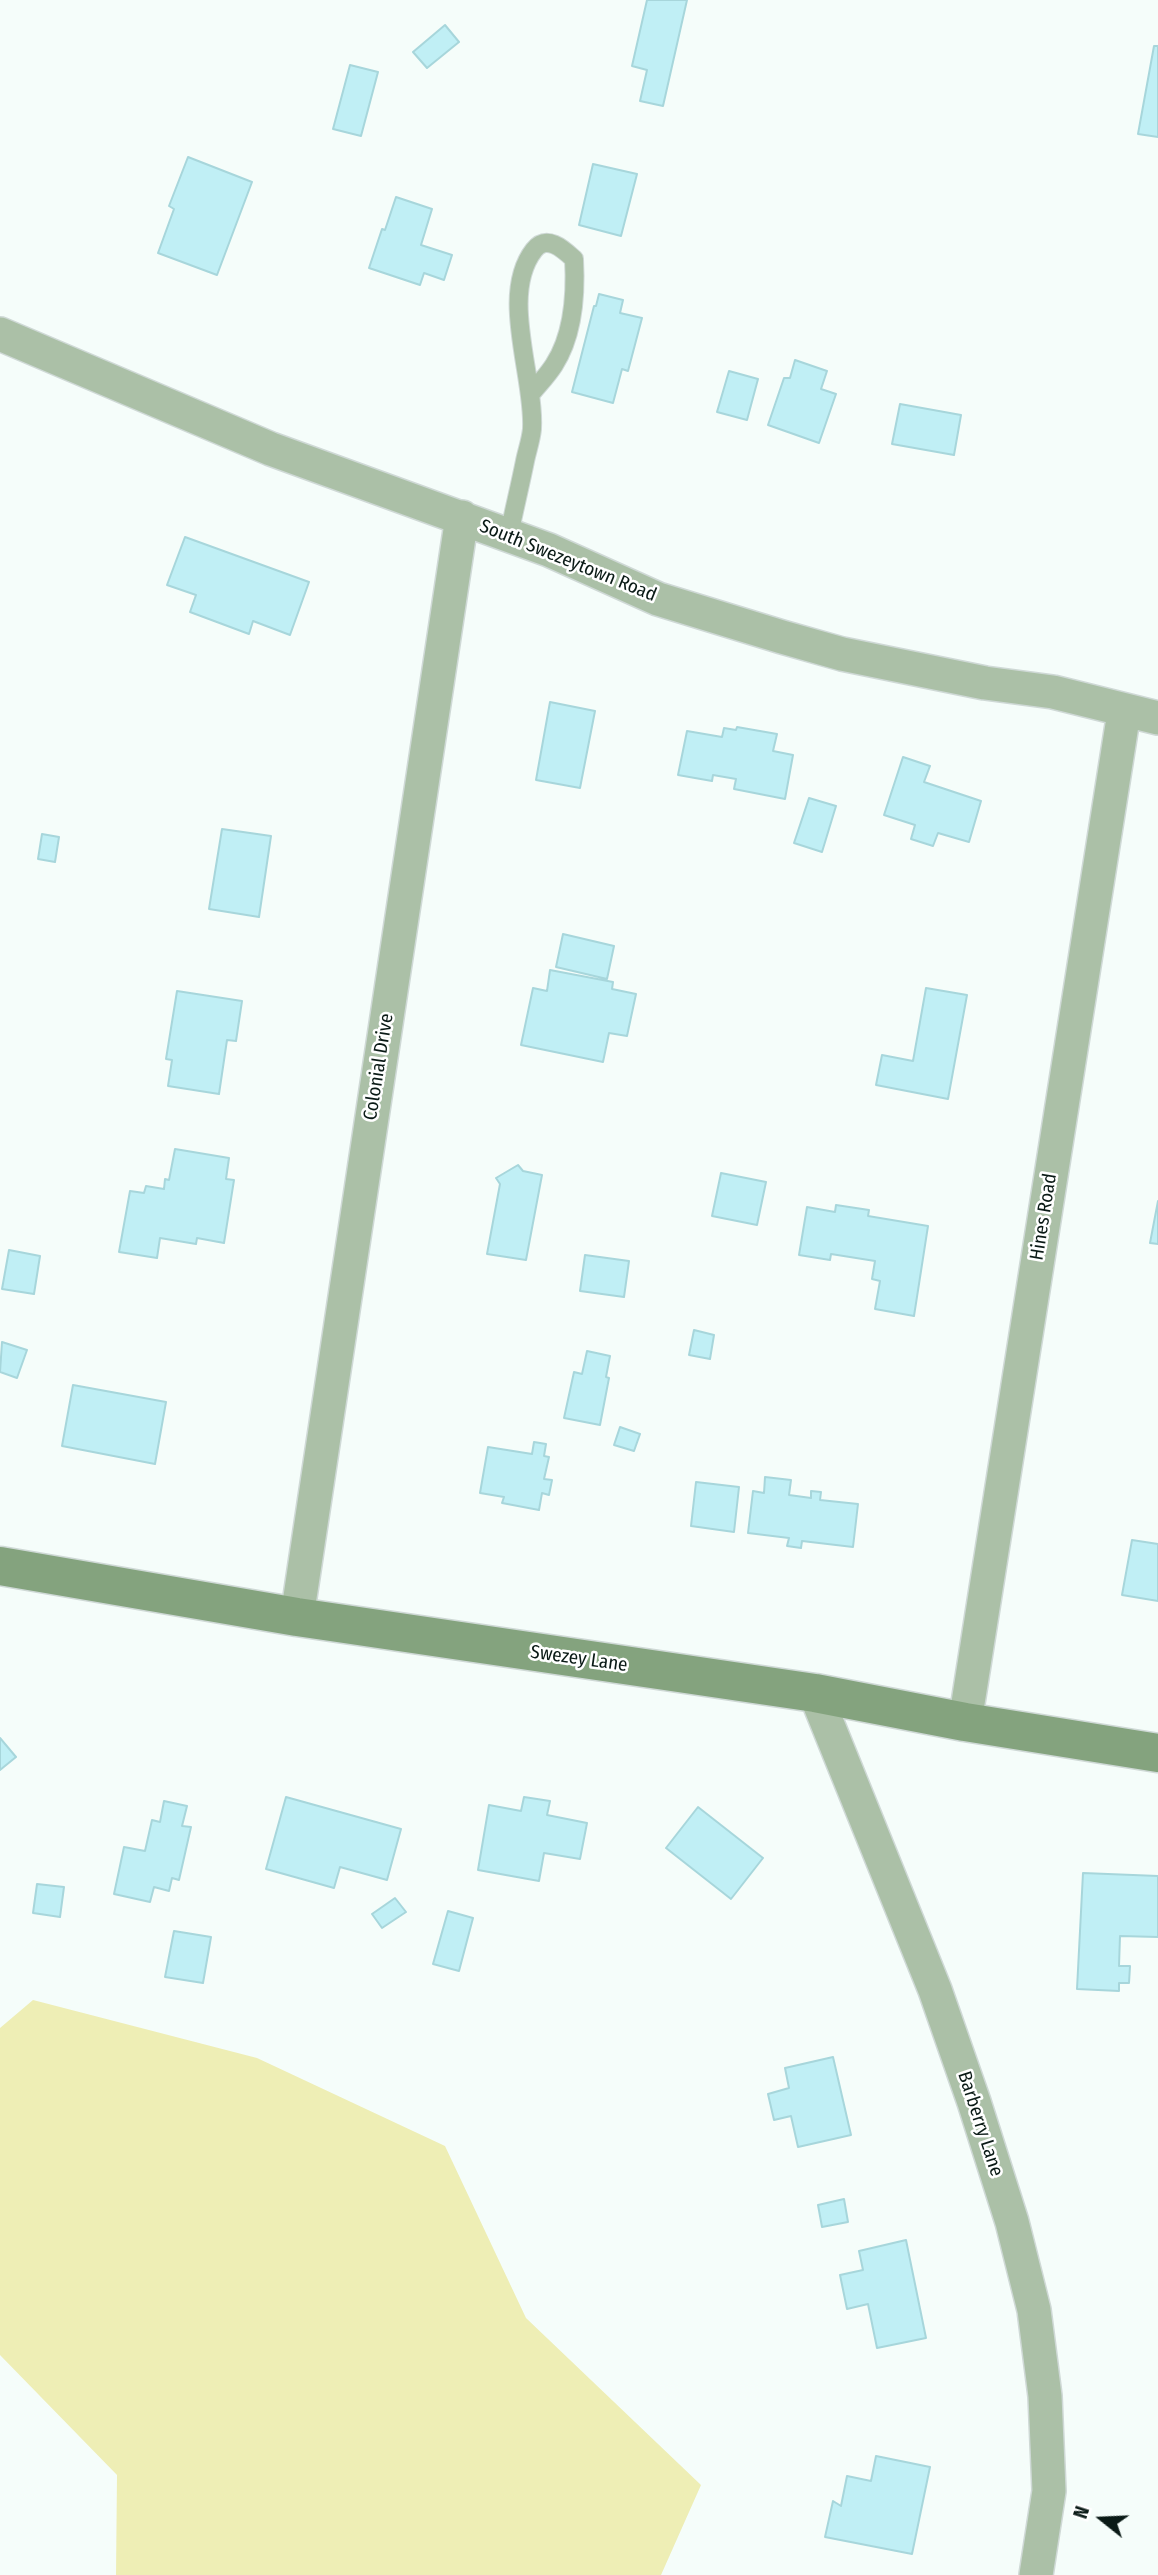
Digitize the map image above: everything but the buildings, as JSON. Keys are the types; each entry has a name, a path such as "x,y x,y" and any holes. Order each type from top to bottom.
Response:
{"street":[{"name":"South Swezeytown Road","path":"0,334 271,449 509,535 658,598 782,638 842,654 985,683 1053,692 1124,712 1158,718"},
{"name":"Colonial Drive","path":"297,1617 461,517"},
{"name":"Hines Road","path":"965,1722 1124,712"},
{"name":"Swezey Lane","path":"0,1566 297,1617 815,1693 965,1722 1158,1753"},
{"name":"Barberry Lane","path":"815,1693 935,1990 1012,2222 1034,2310 1045,2396 1049,2491 1036,2575"}],"lane":[{"path":"509,535 532,431 519,294 525,263 537,247 547,243 559,245 574,259 576,288 569,332 555,364 530,395"}],"green space":[{"path":"33,2000 257,2058 445,2146 526,2318 701,2485 661,2575 116,2575 117,2475 0,2355 0,2028"}]}
